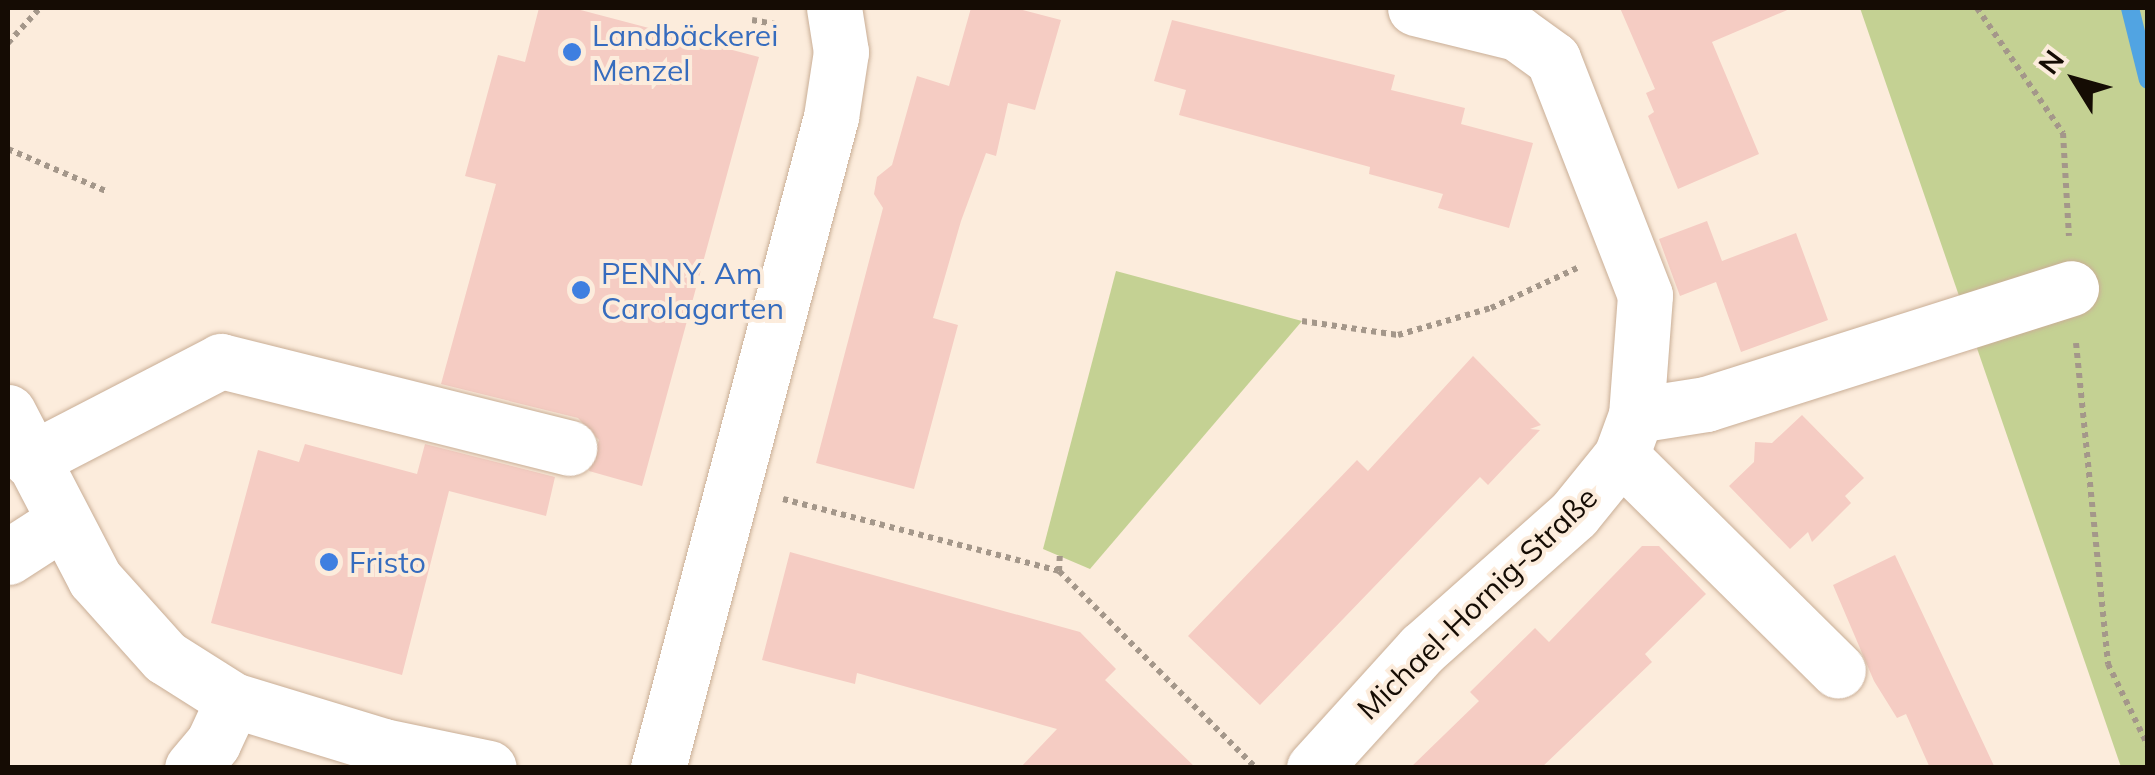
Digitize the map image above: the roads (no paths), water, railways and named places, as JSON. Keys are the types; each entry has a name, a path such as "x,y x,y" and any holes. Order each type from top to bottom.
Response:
{"street":[{"path":"658,768 832,117 841,52 834,8"},
{"path":"1415,8 1517,33 1552,59 1645,295 1628,435 1838,671"},
{"path":"1628,435 1706,404 2071,288"},
{"path":"30,460 220,361 569,448"},
{"path":"8,412 62,522 128,623 165,657 233,700 383,746 489,768"},
{"name":"Michael-Hornig-Straße","path":"1314,768 1422,648 1574,514 1628,435"},
{"path":"8,557 62,522"},
{"path":"192,768 214,743 233,700"}],"waterway":[{"path":"2130,8 2148,80"}],"place":[{"name":"Landbäckerei Menzel","path":"572,52"},
{"name":"PENNY. Am Carolagarten","path":"581,290"},
{"name":"Fristo","path":"329,562"}]}
